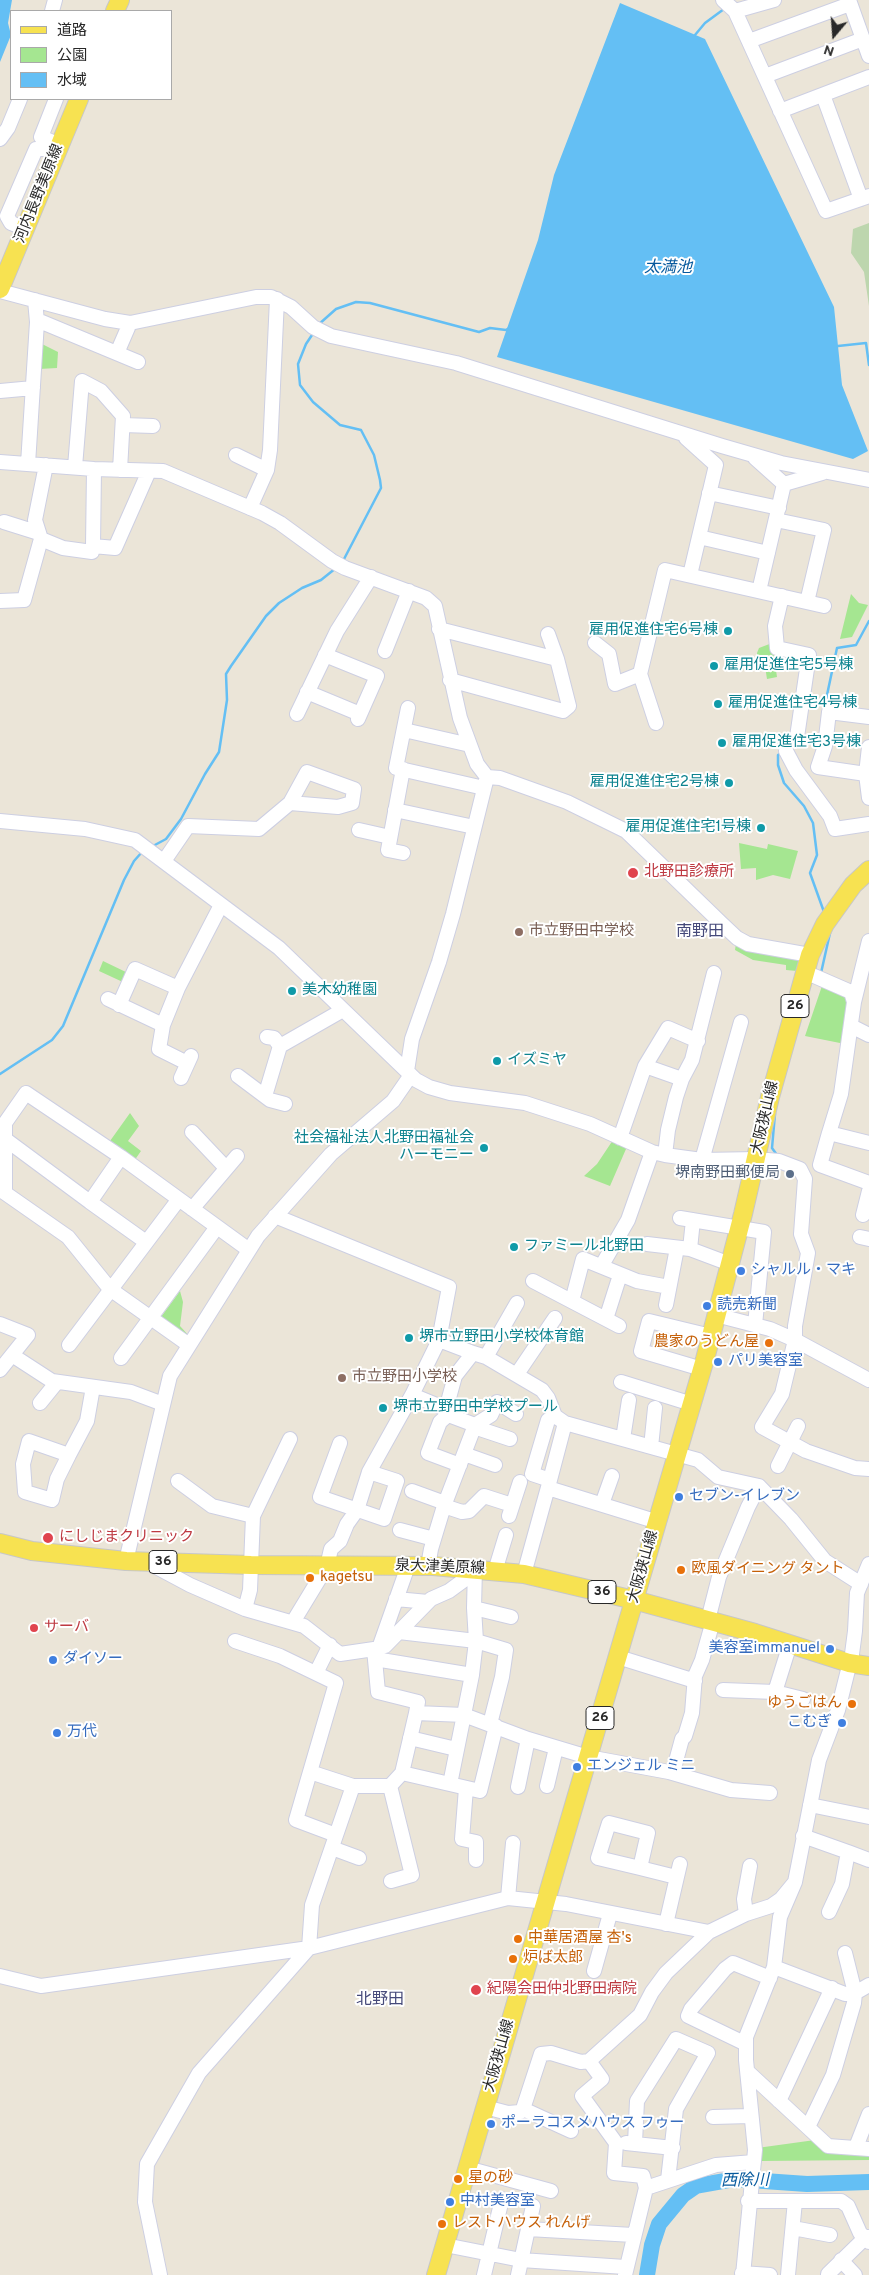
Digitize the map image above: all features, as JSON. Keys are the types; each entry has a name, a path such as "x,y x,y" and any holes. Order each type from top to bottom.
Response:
{"main road":[{"name":"河内長野美原線","path":"0,290 79,100"},
{"name":"大阪狭山線","path":"436,2275 702,1369 739,1228 770,1097 807,963 825,924 853,885 869,870"},
{"name":"泉大津美原線","path":"0,1543 32,1551 126,1561 251,1565 428,1566 475,1568 524,1574 634,1600 790,1644 849,1663 869,1666"}],"street":[{"path":"723,0 735,11 826,212 865,198 823,95"},
{"path":"735,11 774,0"},
{"path":"749,40 849,2 869,56"},
{"path":"765,76 863,39"},
{"path":"780,111 869,77"},
{"path":"0,139 8,128 20,100"},
{"path":"56,100 41,137 58,149"},
{"path":"0,290 105,319 130,323 265,296 277,299 313,327 331,336 456,363 681,434 751,454 869,480"},
{"path":"250,508 267,470 277,299"},
{"path":"28,464 37,320 35,300"},
{"path":"37,320 138,362"},
{"path":"117,353 130,323"},
{"path":"75,467 82,381 101,391 123,416 120,470"},
{"path":"0,391 33,388"},
{"path":"123,425 153,426"},
{"path":"681,434 716,465 690,575"},
{"path":"751,454 784,484"},
{"path":"236,456 267,470"},
{"path":"0,462 94,469 163,471 250,508 280,523 332,561 426,598 435,606 450,680 470,745 485,783 439,962 412,1039 409,1073 393,1101 331,1154 275,1216 249,1250 170,1376 126,1561"},
{"path":"0,601 24,600 40,536 35,520 46,465"},
{"path":"94,469 93,546 115,548 149,471"},
{"path":"784,484 826,472"},
{"path":"759,591 784,484"},
{"path":"710,493 824,530 807,602"},
{"path":"4,522 40,536 63,548 92,552"},
{"path":"699,537 768,553"},
{"path":"656,723 640,674 665,570 824,606"},
{"path":"297,714 336,631 371,577"},
{"path":"386,651 408,591"},
{"path":"782,596 775,626 777,648 809,655 797,737"},
{"path":"439,629 557,658"},
{"path":"450,680 563,711 569,706 557,658 548,634"},
{"path":"595,643 609,654 615,684 640,674"},
{"path":"307,692 359,717 377,676 325,654"},
{"path":"408,708 396,768 485,783 500,778 567,802 626,831 737,938 748,944 807,963 851,992 854,1002"},
{"path":"866,774 818,767 825,746 829,712 869,717"},
{"path":"404,730 470,745"},
{"path":"869,747 866,774 869,798"},
{"path":"786,750 796,770 830,816 835,829 869,824"},
{"path":"403,769 388,850 403,853"},
{"path":"164,861 188,826 259,829 290,803"},
{"path":"395,810 474,827"},
{"path":"0,821 85,829 135,840 279,948 409,1073 429,1087 450,1093 525,1103 590,1124 659,1154 702,1160 756,1159 778,1161 800,1170 805,1179 801,1234 808,1253 795,1326 795,1340 782,1394 762,1427 806,1451 855,1468 869,1469"},
{"path":"359,830 390,837"},
{"path":"181,1078 189,1060 159,1049 163,1025 178,988 222,905"},
{"path":"803,1175 820,1165 841,1094 854,1002 869,941"},
{"path":"163,1025 114,1002 135,969 178,988"},
{"path":"602,1265 628,1220 659,1154 668,1130 682,1079 692,1060 698,1041 714,973"},
{"path":"265,1096 280,1046 343,1010"},
{"path":"702,1160 741,1022"},
{"path":"851,1026 869,1035"},
{"path":"620,1138 645,1066 668,1028 698,1041"},
{"path":"267,1037 274,1038 280,1046"},
{"path":"645,1066 682,1079"},
{"path":"238,1076 265,1096 285,1104"},
{"path":"190,1345 110,1289 68,1237 6,1194 5,1123 26,1093 121,1158 249,1250"},
{"path":"192,1132 226,1168"},
{"path":"830,1133 869,1143"},
{"path":"5,1139 146,1242"},
{"path":"192,1209 237,1156"},
{"path":"90,1202 121,1158"},
{"path":"820,1165 869,1183"},
{"path":"863,1215 869,1191"},
{"path":"69,1345 179,1199"},
{"path":"275,1216 449,1287 439,1340 412,1395 369,1472 357,1510 347,1524 340,1541 331,1550 327,1566 293,1622"},
{"path":"666,1305 669,1286 684,1249 687,1219 764,1232 755,1325"},
{"path":"121,1358 217,1227"},
{"path":"647,1244 684,1249 730,1264"},
{"path":"572,1301 583,1260 602,1265 620,1275 638,1281 669,1286"},
{"path":"606,1319 620,1275"},
{"path":"532,1281 619,1326"},
{"path":"495,1465 428,1454 440,1422 448,1411 455,1376 479,1355 517,1303"},
{"path":"716,1315 755,1325 795,1340 869,1380"},
{"path":"517,1374 555,1318"},
{"path":"702,1369 641,1351 649,1321 711,1336"},
{"path":"0,1324 28,1335 0,1370"},
{"path":"439,1340 479,1355 517,1374 542,1390 560,1420 549,1484 524,1574"},
{"path":"12,1355 52,1381 130,1392 163,1404"},
{"path":"40,1403 57,1382"},
{"path":"621,1382 692,1404"},
{"path":"70,1455 87,1421 93,1387"},
{"path":"412,1395 448,1411 451,1416 510,1439"},
{"path":"623,1439 629,1400"},
{"path":"428,1566 444,1504 474,1426 490,1415 498,1402 516,1414"},
{"path":"651,1447 655,1408"},
{"path":"658,1522 549,1484 532,1474 548,1420 560,1420 698,1460 718,1477 759,1486 791,1519 825,1561 860,1584"},
{"path":"778,1466 798,1426"},
{"path":"245,1609 250,1590 254,1516 290,1439"},
{"path":"340,1443 320,1497 384,1519 397,1480 369,1472"},
{"path":"602,1504 612,1476"},
{"path":"178,1481 212,1506 254,1516"},
{"path":"412,1491 462,1512 469,1511 484,1496 510,1510 520,1482"},
{"path":"673,1772 682,1739 685,1736 692,1713 695,1680 719,1577 748,1507 759,1486"},
{"path":"400,1530 434,1539"},
{"path":"495,1570 506,1535"},
{"path":"146,1562 190,1585 245,1609 304,1626 340,1654 376,1652 472,1675"},
{"path":"770,2275 742,2274 755,2150 750,2116 746,2037 772,1972 780,1917 795,1882 802,1836 819,1760 838,1710 849,1663 855,1631 856,1593 869,1564"},
{"path":"310,1772 353,1786 390,1786 402,1773 418,1702 378,1692 376,1652 408,1566"},
{"path":"376,1652 385,1646 428,1602 449,1591 464,1580 475,1568"},
{"path":"450,1784 472,1675 476,1641 474,1608 475,1568"},
{"path":"396,1599 428,1602"},
{"path":"474,1608 511,1617"},
{"path":"399,1632 476,1641 506,1650 480,1791 402,1773"},
{"path":"235,1641 280,1656 336,1683 296,1820 359,1858"},
{"path":"776,1692 790,1644"},
{"path":"316,1673 330,1645"},
{"path":"618,1657 695,1680"},
{"path":"723,1690 776,1692 803,1699"},
{"path":"416,1713 464,1715 528,1739 588,1757 673,1772 731,1790 770,1793"},
{"path":"410,1738 456,1749"},
{"path":"518,1787 528,1739"},
{"path":"547,1786 556,1748"},
{"path":"160,2275 145,2202 147,2164 199,2073 309,1948 312,1904 353,1786"},
{"path":"390,1786 412,1875 391,1881"},
{"path":"466,1788 462,1839 476,1842 476,1860"},
{"path":"810,1805 869,1817"},
{"path":"802,1836 869,1860"},
{"path":"508,1898 513,1842"},
{"path":"829,1912 842,1884 848,1852"},
{"path":"746,1914 744,1899 750,1866"},
{"path":"640,1868 678,1870 666,1924"},
{"path":"485,2107 508,2113 520,2112 541,2054 551,2053 581,2062 589,2061 640,2015 652,1992 666,1973 709,1932 746,1914 770,1906 781,1899 795,1882"},
{"path":"0,1976 41,1986 309,1948 508,1898 546,1901 709,1932"},
{"path":"770,1906 780,1917"},
{"path":"594,1971 610,1914"},
{"path":"808,2128 833,2075 854,2003 854,1993 845,1953"},
{"path":"746,2044 688,2016 691,2009 732,1963 832,1988 845,1994 854,1993 869,1985"},
{"path":"779,2100 832,1988"},
{"path":"635,2143 637,2101 676,2039 708,2053 676,2109 668,2180"},
{"path":"445,2245 521,2260 625,2271 646,2188 643,2176 614,2173 616,2143 582,2096 602,2079 589,2061"},
{"path":"748,2072 828,2146 863,2148 869,2114"},
{"path":"523,2108 571,2132"},
{"path":"713,2117 750,2116"},
{"path":"616,2143 635,2143 673,2148"},
{"path":"646,2188 716,2164 753,2166"},
{"path":"467,2168 552,2191"},
{"path":"749,2197 795,2201 841,2201 848,2206 860,2233 868,2239 841,2260 828,2274"},
{"path":"484,2275 502,2199"},
{"path":"788,2275 795,2201"},
{"path":"518,2275 533,2206"},
{"path":"793,2228 830,2235"},
{"path":"528,2229 633,2235"},
{"path":"841,2260 855,2275"}],"green space":[{"path":"869,223 869,306 864,272 851,253 853,229"},
{"path":"36,341 58,352 57,368 39,369"},
{"path":"851,594 859,603 868,605 852,637 840,639"},
{"path":"772,643 777,677 767,679 764,660 757,661 757,653 759,648"},
{"path":"739,843 767,849 768,844 798,851 790,879 773,875 756,880 756,868 741,869"},
{"path":"736,943 800,958 797,971 786,970 786,965 753,960 735,950"},
{"path":"103,961 130,974 125,983 99,971"},
{"path":"824,980 851,992 845,1044 805,1036"},
{"path":"130,1113 139,1126 128,1141 141,1151 134,1161 110,1141"},
{"path":"613,1140 624,1144 626,1149 610,1186 584,1176 597,1164"},
{"path":"180,1291 183,1302 180,1326 190,1337 187,1340 161,1317"},
{"path":"815,2140 869,2153 869,2160 761,2161 757,2148"}],"water":[{"path":"0,0 12,0 8,23 10,37 0,62"},
{"name":"太満池","path":"620,3 705,39 834,307 842,385 868,451 853,459 497,357 538,240 554,175"}],"waterway":[{"path":"695,35 705,23 724,9"},
{"path":"318,325 336,309 356,302 370,303 479,332 490,328 506,330 509,328"},
{"path":"314,332 306,344 298,364 300,385 313,402 340,425 361,430 374,455 380,480 381,488 343,561"},
{"path":"838,346 866,343 869,365"},
{"path":"153,846 166,839 181,819 219,752 227,700 226,674 231,666 266,616 279,603 302,588 321,580 336,568"},
{"path":"824,709 837,648 856,645 869,621"},
{"path":"790,747 818,742 820,734"},
{"path":"781,753 778,755 778,765 784,783 804,806 813,823 817,855 810,873 824,912"},
{"path":"0,1074 52,1040 63,1026 124,880 134,861 142,852"},
{"path":"821,973 830,933"},
{"path":"775,1114 772,1148 777,1155"},
{"name":"西除川","path":"647,2275 652,2245 659,2224 683,2195 696,2186 735,2179 807,2184 869,2182"}],"place":[{"name":"雇用促進住宅6号棟","path":"728,631"},
{"name":"雇用促進住宅5号棟","path":"714,666"},
{"name":"雇用促進住宅4号棟","path":"718,704"},
{"name":"雇用促進住宅3号棟","path":"722,743"},
{"name":"雇用促進住宅2号棟","path":"729,783"},
{"name":"雇用促進住宅1号棟","path":"761,828"},
{"name":"北野田診療所","path":"633,873"},
{"name":"市立野田中学校","path":"519,932"},
{"name":"美木幼稚園","path":"292,991"},
{"name":"イズミヤ","path":"497,1061"},
{"name":"社会福祉法人北野田福祉会 ハーモニー","path":"484,1148"},
{"name":"堺南野田郵便局","path":"790,1174"},
{"name":"ファミール北野田","path":"514,1247"},
{"name":"シャルル・マキ","path":"741,1271"},
{"name":"読売新聞","path":"707,1306"},
{"name":"堺市立野田小学校体育館","path":"409,1338"},
{"name":"農家のうどん屋","path":"769,1343"},
{"name":"パリ美容室","path":"718,1362"},
{"name":"市立野田小学校","path":"342,1378"},
{"name":"堺市立野田中学校プール","path":"383,1408"},
{"name":"セブン-イレブン","path":"679,1497"},
{"name":"にしじまクリニック","path":"48,1538"},
{"name":"欧風ダイニング タント","path":"681,1570"},
{"name":"kagetsu","path":"310,1578"},
{"name":"サーバ","path":"34,1628"},
{"name":"美容室immanuel","path":"830,1649"},
{"name":"ダイソー","path":"53,1660"},
{"name":"ゆうごはん","path":"852,1704"},
{"name":"こむぎ","path":"842,1723"},
{"name":"万代","path":"57,1733"},
{"name":"エンジェル ミニ","path":"577,1767"},
{"name":"中華居酒屋 杏's","path":"518,1939"},
{"name":"炉ば太郎","path":"513,1959"},
{"name":"紀陽会田仲北野田病院","path":"476,1990"},
{"name":"ポーラコスメハウス フゥー","path":"491,2124"},
{"name":"星の砂","path":"458,2179"},
{"name":"中村美容室","path":"450,2202"},
{"name":"レストハウス れんげ","path":"442,2224"}],"district":[{"name":"南野田","path":"700,933"},
{"name":"北野田","path":"380,2001"}]}
